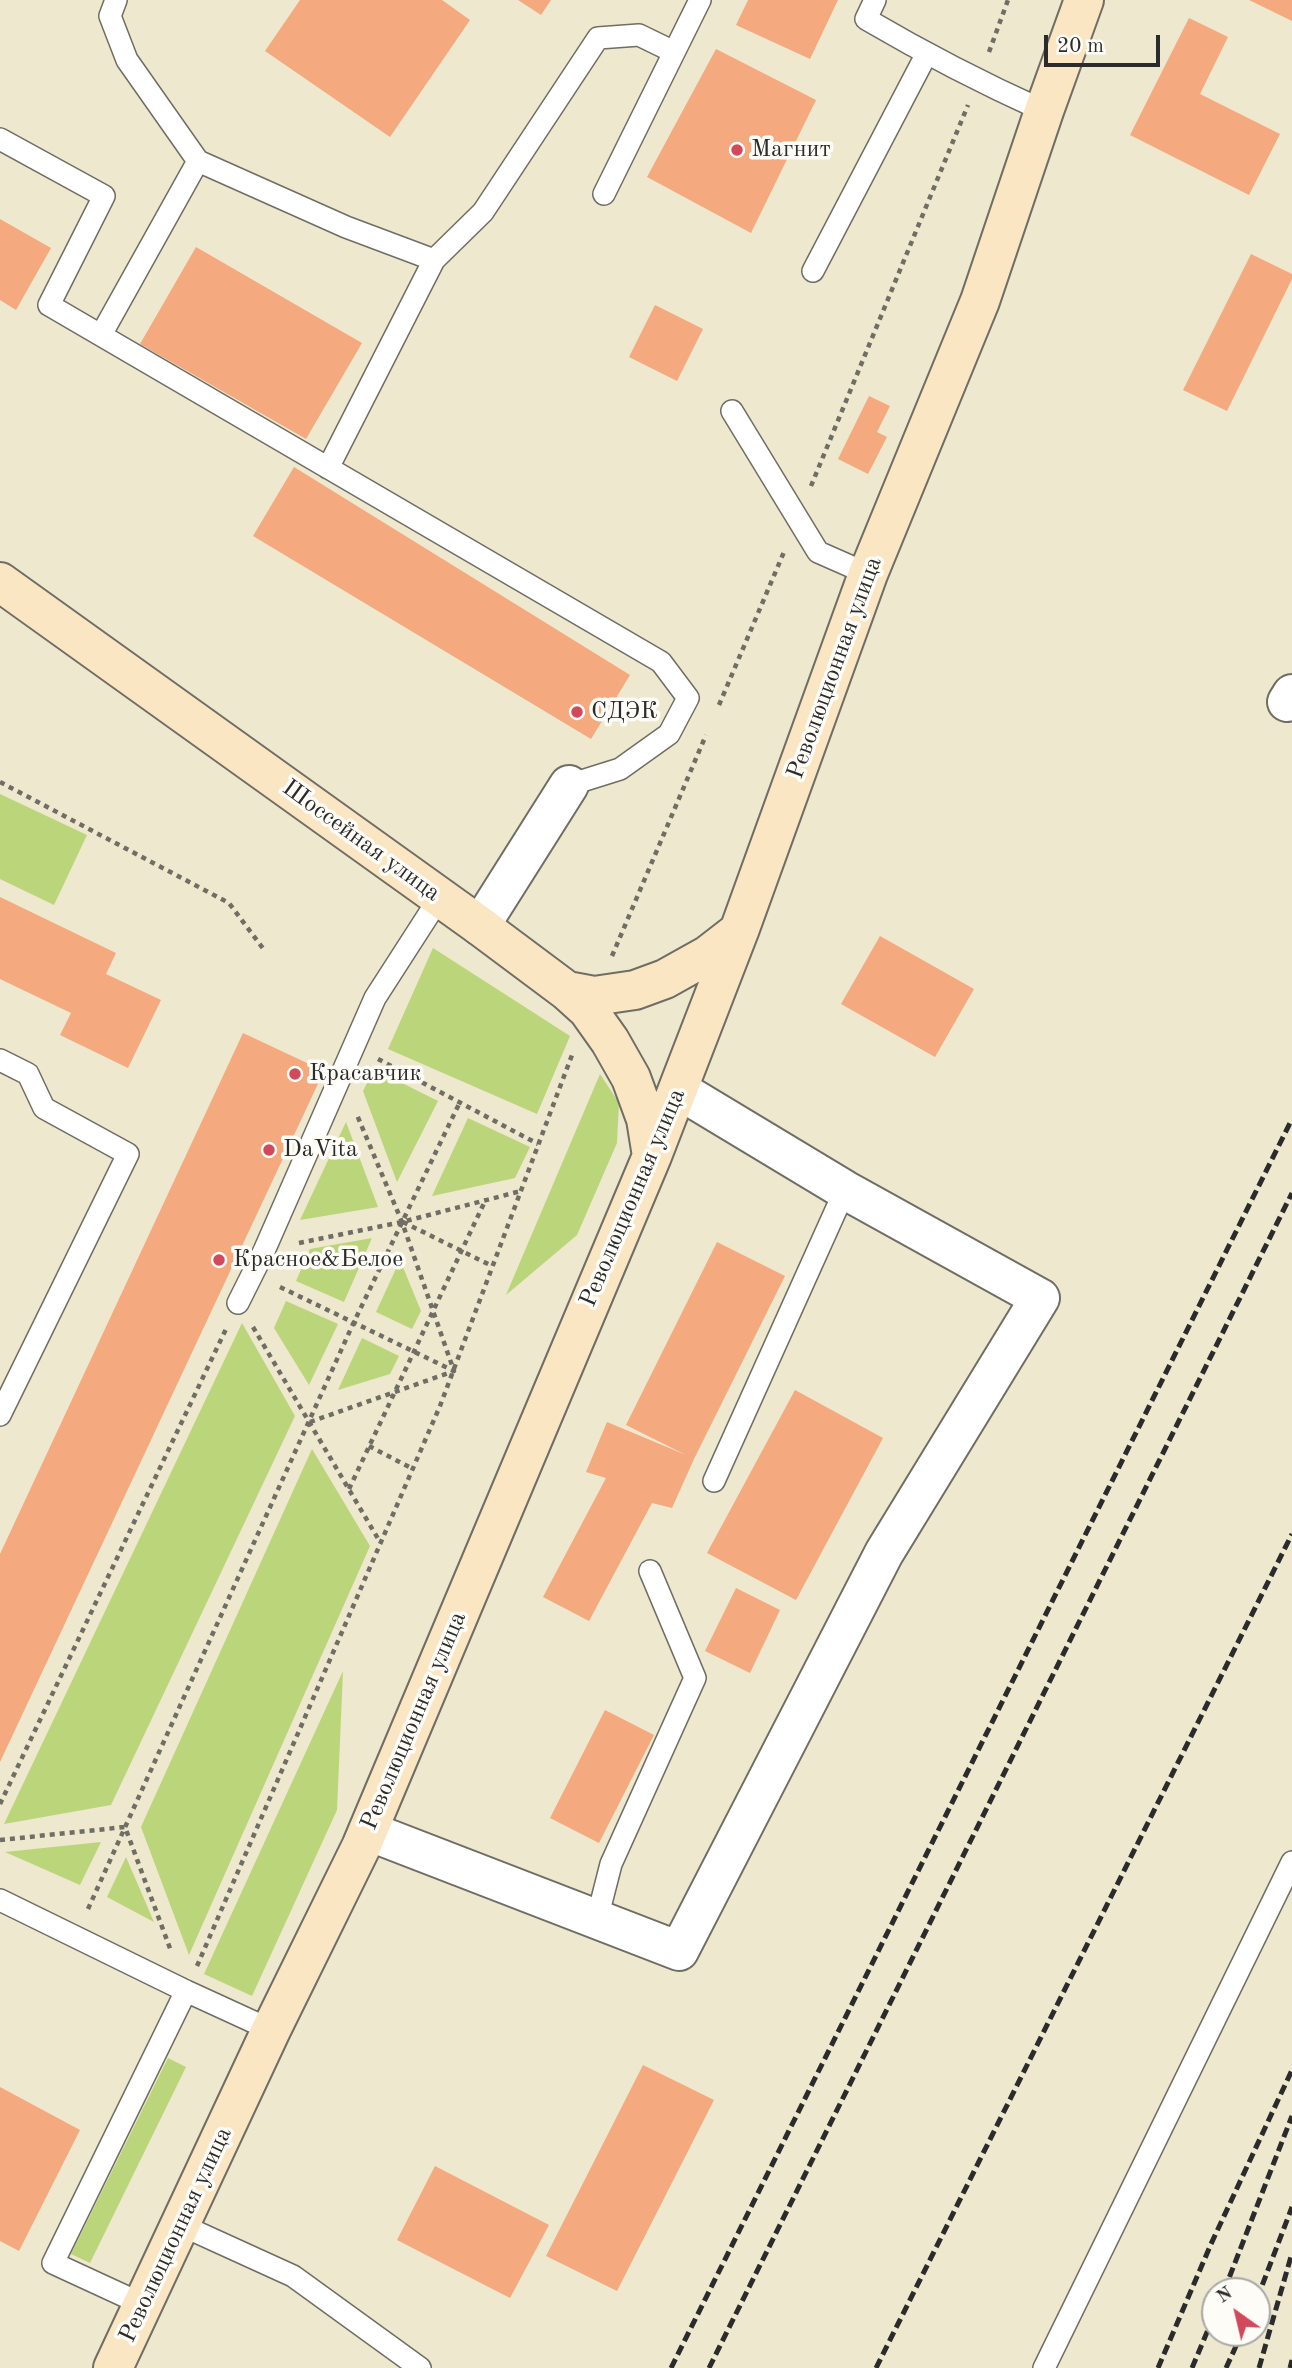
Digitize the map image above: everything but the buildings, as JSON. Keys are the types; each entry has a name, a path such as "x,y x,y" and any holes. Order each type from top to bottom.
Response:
{"main road":[{"name":"Революционная улица","path":"113,2368 271,2030 368,1831 652,1156 739,931 868,574 980,301 1084,0"},
{"name":"Шоссейная улица","path":"0,582 440,897 578,1001 610,1041 631,1078 646,1119 652,1156"},
{"path":"578,1001 635,990 665,979 708,955 739,931"}],"street":[{"path":"480,926 569,785"},
{"path":"368,1831 679,1951 884,1553 1040,1298 845,1190 679,1090"}],"lane":[{"path":"116,0 110,16 127,60 198,161 346,227 434,260"},
{"path":"604,194 700,0"},
{"path":"875,0 866,19 978,82 1044,111"},
{"path":"328,468 434,260 483,212 598,38 639,35 674,52"},
{"path":"813,271 926,55"},
{"path":"0,139 104,196 49,305 661,662 688,698 669,734 620,769 569,785"},
{"path":"101,335 198,161"},
{"path":"732,411 818,552 868,574"},
{"path":"238,1303 264,1251 375,998 440,897"},
{"path":"0,1060 28,1074 44,1108 128,1154 0,1415"},
{"path":"714,1481 845,1190"},
{"path":"597,1919 611,1864 695,1678 650,1571"},
{"path":"1044,2368 1292,1862"},
{"path":"0,1900 271,2030"},
{"path":"144,2305 53,2263 186,1991"},
{"path":"181,2225 293,2276 420,2368"}],"path":[{"path":"0,782 229,903 265,951"},
{"path":"186,1991 454,1371 538,1144 578,1001"},
{"path":"354,1045 538,1144"},
{"path":"341,1075 402,1222 454,1371"},
{"path":"74,1937 353,1324 460,1102"},
{"path":"264,1251 402,1222 521,1191"},
{"path":"349,1489 486,1199"},
{"path":"402,1222 492,1266"},
{"path":"252,1273 454,1371"},
{"path":"238,1303 381,1543"},
{"path":"0,1804 238,1303"},
{"path":"309,1422 454,1371"},
{"path":"369,1446 413,1469"},
{"path":"0,1840 125,1827"},
{"path":"125,1827 186,1991"}],"green space":[{"path":"0,794 87,835 54,905 0,879"},
{"path":"433,948 570,1036 537,1114 388,1049"},
{"path":"374,1069 438,1101 397,1182 363,1091"},
{"path":"600,1074 619,1103 617,1143 577,1235 506,1295"},
{"path":"468,1118 530,1147 515,1178 432,1196"},
{"path":"346,1122 378,1207 300,1220"},
{"path":"372,1238 344,1302 296,1281 310,1249"},
{"path":"400,1260 421,1311 412,1329 376,1312"},
{"path":"286,1301 338,1324 309,1385 274,1328"},
{"path":"242,1323 295,1416 111,1805 4,1824"},
{"path":"362,1338 399,1356 390,1374 338,1390"},
{"path":"312,1449 370,1546 189,1955 141,1827"},
{"path":"343,1671 337,1810 252,1996 204,1974"},
{"path":"101,1842 80,1885 5,1852"},
{"path":"126,1857 154,1922 107,1897"},
{"path":"168,2058 186,2067 90,2263 71,2254"}],"railway":[{"path":"671,2368 1292,1119"},
{"path":"709,2368 1292,1193"},
{"path":"876,2368 1292,1534"},
{"path":"1158,2368 1211,2244 1292,2070"},
{"path":"1229,2277 1292,2116"},
{"path":"1265,2277 1292,2207"},
{"path":"1259,2368 1292,2253"},
{"path":"1192,2368 1201,2346"},
{"path":"1226,2368 1236,2347"},
{"path":"1290,2368 1292,2360"}],"place":[{"name":"Магнит","path":"737,150"},
{"name":"СДЭК","path":"577,712"},
{"name":"Красавчик","path":"295,1074"},
{"name":"DaVita","path":"269,1150"},
{"name":"Красное&Белое","path":"219,1260"}]}
